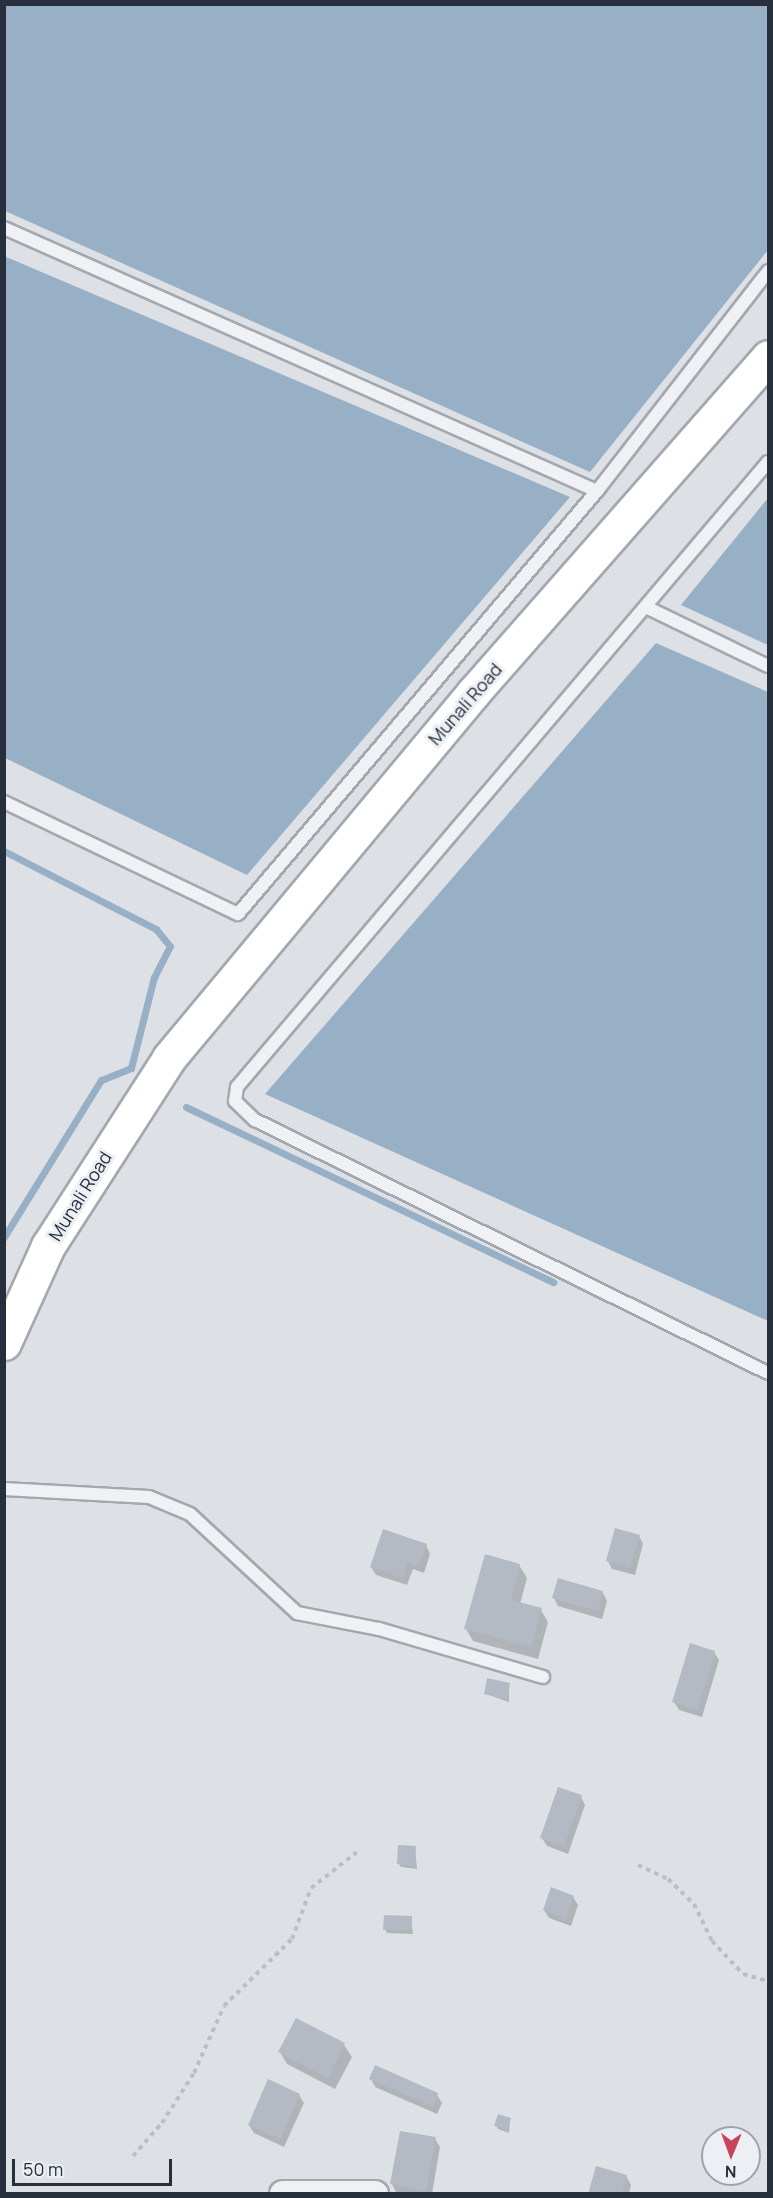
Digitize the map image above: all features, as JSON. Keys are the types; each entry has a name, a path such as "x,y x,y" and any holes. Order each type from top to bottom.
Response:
{"main road":[{"name":"Munali Road","path":"4,1344 48,1246 170,1058 473,693 768,357"},
{"name":"Munali Road","path":"4,1305 35,1239 75,1172 149,1067 170,1058"}],"street":[{"path":"283,2193 375,2193"}],"lane":[{"path":"4,228 597,490"},
{"path":"4,802 238,914 597,490 768,271"},
{"path":"768,462 648,608 237,1087 235,1101 255,1120 768,1372"},
{"path":"648,608 768,666"},
{"path":"4,1489 149,1497 198,1520 275,1596 297,1613 379,1629 543,1677"}],"path":[{"path":"133,2157 162,2123 194,2073 224,2006 292,1939 311,1888 357,1852"},
{"path":"638,1865 668,1879 694,1904 712,1941 743,1974 768,1981"}],"water":[{"path":"5,4 768,5 768,250 590,472 5,211"},
{"path":"4,256 570,497 247,875 5,758"},
{"path":"768,498 768,645 681,605"},
{"path":"656,643 768,692 768,1321 265,1094"}],"building":[{"path":"615,1528 640,1535 630,1568 606,1561"},
{"path":"383,1529 427,1544 419,1566 408,1562 403,1578 370,1567"},
{"path":"485,1554 520,1564 511,1600 542,1608 531,1647 464,1629"},
{"path":"558,1578 603,1591 598,1611 552,1598"},
{"path":"690,1643 715,1651 698,1709 672,1702"},
{"path":"487,1678 510,1683 507,1699 484,1694"},
{"path":"558,1787 582,1795 564,1846 540,1838"},
{"path":"398,1845 416,1846 415,1866 397,1864"},
{"path":"551,1887 574,1896 566,1919 543,1910"},
{"path":"384,1915 412,1916 412,1930 383,1930"},
{"path":"296,2018 345,2043 328,2078 278,2052"},
{"path":"375,2065 438,2093 433,2107 369,2079"},
{"path":"268,2079 300,2094 280,2139 248,2125"},
{"path":"498,2114 511,2118 507,2130 494,2126"},
{"path":"400,2131 436,2137 426,2191 390,2184"},
{"path":"596,2166 627,2175 622,2194 588,2194"}],"waterway":[{"path":"4,851 156,929 170,946 154,977 131,1068 101,1080 4,1237"},
{"path":"186,1107 553,1282"}]}
